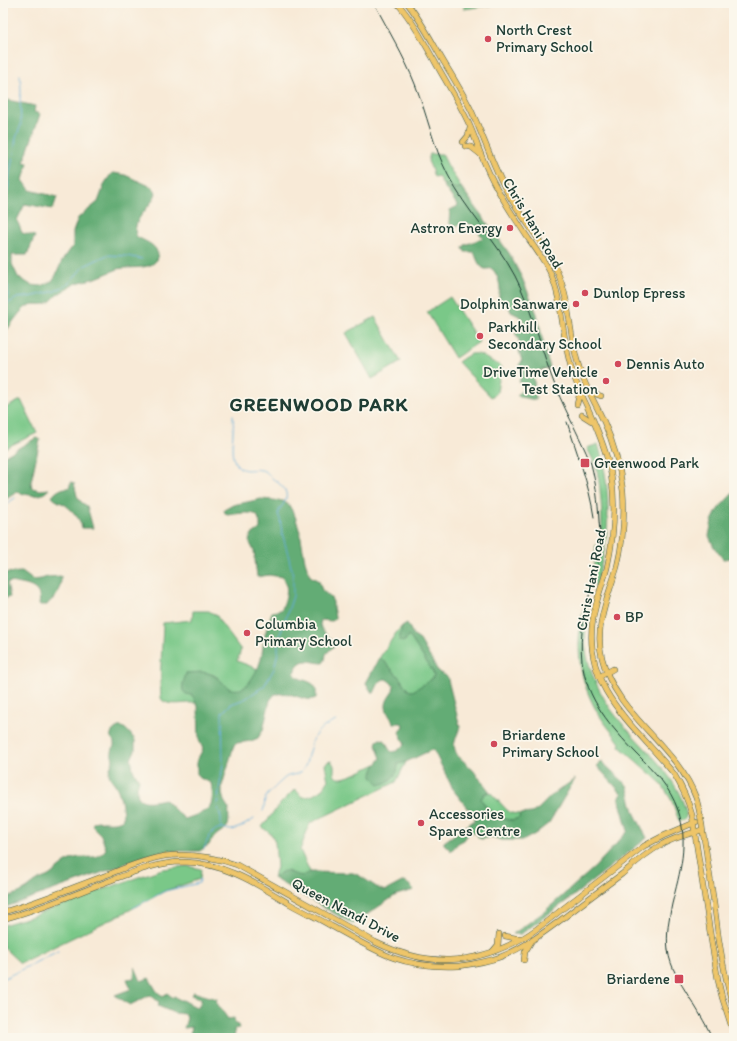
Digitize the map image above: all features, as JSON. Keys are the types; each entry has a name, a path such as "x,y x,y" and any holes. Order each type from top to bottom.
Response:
{"main road":[{"name":"Chris Hani Road","path":"397,3 429,50 458,102 495,186 548,268 556,288 569,361 604,448 614,496 612,536 607,568 592,620 591,633 593,658 599,677 614,704 667,766 679,782 688,802 695,832 718,980 734,1034"},
{"name":"Chris Hani Road","path":"407,3 423,25 469,106 491,160 507,192 546,251 564,290 575,355 589,391 606,426 616,455 623,491 624,524 622,541 617,566 602,616 600,650 606,672 616,692 624,704 678,766 688,781 697,800 705,843 722,959 727,986 734,1009"},
{"path":"470,128 464,144 481,154"},
{"path":"577,404 580,391"},
{"path":"589,391 601,396"},
{"path":"582,415 594,422"},
{"path":"599,677 613,669"},
{"path":"640,735 648,737 651,735"},
{"name":"Queen Nandi Drive","path":"3,912 24,906 152,859 175,855 190,855 221,860 244,869 374,942 403,954 450,960 466,959 491,953 523,938 644,846 693,822 701,820"},
{"name":"Queen Nandi Drive","path":"3,919 25,913 146,868 184,862 226,869 365,945 381,953 406,962 437,966 474,964 500,958 518,949 548,929 648,853 668,841 702,830"},
{"path":"491,953 498,945 499,934"},
{"path":"505,936 523,938"},
{"path":"524,960 525,952 533,939"}],"green space":[{"path":"464,3 491,3 491,5 464,9"},
{"path":"3,99 35,106 34,112 40,114 24,162 28,163 23,180 30,190 57,197 53,209 25,204 17,220 22,233 35,236 27,255 12,255 12,264 18,277 31,285 41,286 52,281 62,261 73,246 73,232 78,218 98,202 105,183 111,174 114,173 125,175 152,187 156,193 152,202 138,221 136,236 151,244 156,250 157,254 155,262 151,265 118,269 96,278 75,284 57,295 48,303 30,305 20,313 6,331 3,331"},
{"path":"430,154 442,154 461,187 456,189 445,184 443,185 438,176 434,177 428,161"},
{"path":"445,184 456,189 461,187 509,253 522,278 537,314 550,368 533,372 536,400 517,395 523,389 523,386 519,382 522,373 519,365 522,361 519,351 519,340 515,333 523,325 524,321 521,317 511,312 508,304 500,300 499,284 493,270 484,269 481,267 474,252 465,252 463,248 465,245 483,238 469,223 454,227 449,223 450,210 458,206 443,185"},
{"path":"450,297 479,342 455,358 427,312"},
{"path":"375,317 401,362 372,379 346,333"},
{"path":"471,354 481,355 501,367 497,392 491,397 458,362"},
{"path":"21,400 37,433 3,449 3,409"},
{"path":"36,438 40,440 31,482 32,488 40,490 49,489 38,495 17,492 3,501 3,457"},
{"path":"598,444 606,480 608,514 607,532 601,567 596,585 591,584 596,545 602,543 601,498 597,471 587,448"},
{"path":"71,482 74,483 77,496 81,502 87,506 93,528 82,528 80,521 73,511 52,497 59,490 69,488"},
{"path":"734,492 734,558 723,559 714,547 709,536 712,521 718,509"},
{"path":"261,499 283,501 290,507 295,516 300,532 305,561 310,576 319,581 322,590 331,598 333,602 335,619 332,621 321,620 320,625 334,646 326,654 323,663 303,661 298,665 294,673 299,678 314,685 316,690 316,698 306,699 289,694 275,694 270,700 263,730 258,738 234,745 222,786 224,801 229,809 228,825 227,828 211,840 209,845 200,851 173,851 145,856 3,908 3,898 25,890 40,879 49,876 71,859 79,857 95,857 106,849 101,835 92,824 97,821 114,822 123,819 119,794 109,773 113,761 112,753 114,744 111,736 112,732 116,728 124,728 135,740 135,750 131,759 133,770 139,780 137,790 140,798 147,801 164,799 185,819 205,811 211,804 211,783 200,778 197,774 197,760 203,749 199,740 198,706 192,695 184,693 183,684 186,673 202,672 211,674 230,689 239,689 247,685 259,666 272,612 281,610 286,597 287,588 282,577 269,575 257,577 254,551 249,541 251,535 260,529 260,522 257,515 247,513 227,515 224,510 233,505"},
{"path":"22,572 33,580 61,576 60,586 56,596 47,605 39,605 40,598 36,590 27,585 10,582 7,583 10,597 3,599 3,573"},
{"path":"584,607 589,609 586,623 585,643 587,657 603,697 619,720 670,778 678,791 685,808 686,815 684,820 679,821 672,801 661,783 619,746 620,743 595,708 589,696 582,671 579,646 581,620"},
{"path":"193,611 209,611 217,616 241,650 237,661 258,669 244,688 237,690 229,689 214,675 200,672 186,673 183,684 184,693 192,695 196,703 178,704 165,702 162,700 161,696 163,623 192,620"},
{"path":"407,623 414,636 420,640 438,671 447,676 460,727 454,745 455,750 457,755 473,770 490,792 485,793 481,799 487,808 503,819 515,820 520,817 519,814 532,813 538,809 552,795 575,779 549,823 535,834 524,840 501,840 492,837 481,839 472,832 468,834 464,840 458,843 451,851 444,844 444,842 475,820 475,817 454,791 434,751 432,750 398,764 395,775 385,783 379,784 372,777 374,769 381,758 376,745 377,741 380,739 385,741 392,752 397,751 405,744 399,732 403,724 394,723 386,708 393,686 386,679 384,679 378,684 374,693 372,693 366,683 380,657 410,691 413,691 432,679 434,675 409,636 403,642 399,641 402,626"},
{"path":"402,626 399,640 405,641 409,636 410,637 434,675 432,679 413,691 407,689 399,677 380,657"},
{"path":"407,760 396,782 310,823 300,850 310,872 308,874 299,876 288,871 278,877 274,876 277,867 275,842 272,835 262,827 281,803 295,789 302,797 314,795 321,790 328,781 325,764 331,761 334,765 334,774 338,778 348,777 376,764 372,773 386,783 393,777 398,764"},
{"path":"602,762 627,785 634,812 647,838 572,897 528,929 521,934 513,934 544,912 595,867 628,831 619,798 622,794 597,766"},
{"path":"490,792 507,810 511,813 519,814 520,817 509,820 498,816 487,808 481,799 485,794"},
{"path":"187,866 201,869 200,879 165,891 126,912 20,963 3,947 3,925 30,917 162,869"},
{"path":"284,871 301,875 310,872 353,873 385,891 402,882 409,884 414,890 396,895 353,924 273,878"},
{"path":"135,967 141,981 149,978 156,990 163,997 167,993 173,998 175,997 183,1000 198,1008 202,999 191,995 193,992 217,999 216,1002 228,1019 234,1018 235,1024 238,1025 239,1028 234,1029 235,1038 189,1038 192,1027 184,1028 187,1018 185,1014 174,1013 158,1006 159,1002 150,995 130,1005 115,995 131,989 127,979 134,978"}],"waterway":[{"path":"3,210 16,138 21,125 20,75"},
{"path":"4,306 17,298 55,291 68,284 84,266 107,255 142,259"},
{"path":"3,280 8,286 8,299 3,309"},
{"path":"221,828 221,817 217,805 223,763 222,713 231,704 245,699 264,686 274,669 278,652 278,641 293,596 293,576 278,514 284,503 286,494 281,486 265,471 243,469 235,463 232,454 233,415"},
{"path":"3,506 15,498"},
{"path":"263,811 265,799 268,794 286,777 300,773 303,770 312,742 319,730 336,721"},
{"path":"204,849 212,833 218,829 234,829 254,819"},
{"path":"133,908 165,891 199,883 200,879"},
{"path":"3,979 58,951"}],"railway":[{"path":"374,3 411,74 438,153 448,175 463,201 499,250 521,288 555,386 591,464 597,500 600,555 583,622 581,651 584,675 594,700 601,712 627,744 661,780 671,794 678,810 683,834 683,846 680,869 669,921 667,938 668,950 676,974 712,1038"},
{"path":"567,422 586,481 594,517"}],"place":[{"name":"North Crest Primary School","path":"488,39"},
{"name":"Astron Energy","path":"510,228"},
{"name":"Dunlop Epress","path":"585,293"},
{"name":"Dolphin Sanware","path":"576,304"},
{"name":"Parkhill Secondary School","path":"480,336"},
{"name":"Dennis Auto","path":"618,364"},
{"name":"DriveTime Vehicle Test Station","path":"606,381"},
{"name":"Greenwood Park","path":"585,463"},
{"name":"BP","path":"617,617"},
{"name":"Columbia Primary School","path":"247,633"},
{"name":"Briardene Primary School","path":"494,744"},
{"name":"Accessories Spares Centre","path":"421,823"},
{"name":"Briardene","path":"679,979"}],"district":[{"name":"GREENWOOD PARK","path":"319,404"}]}
